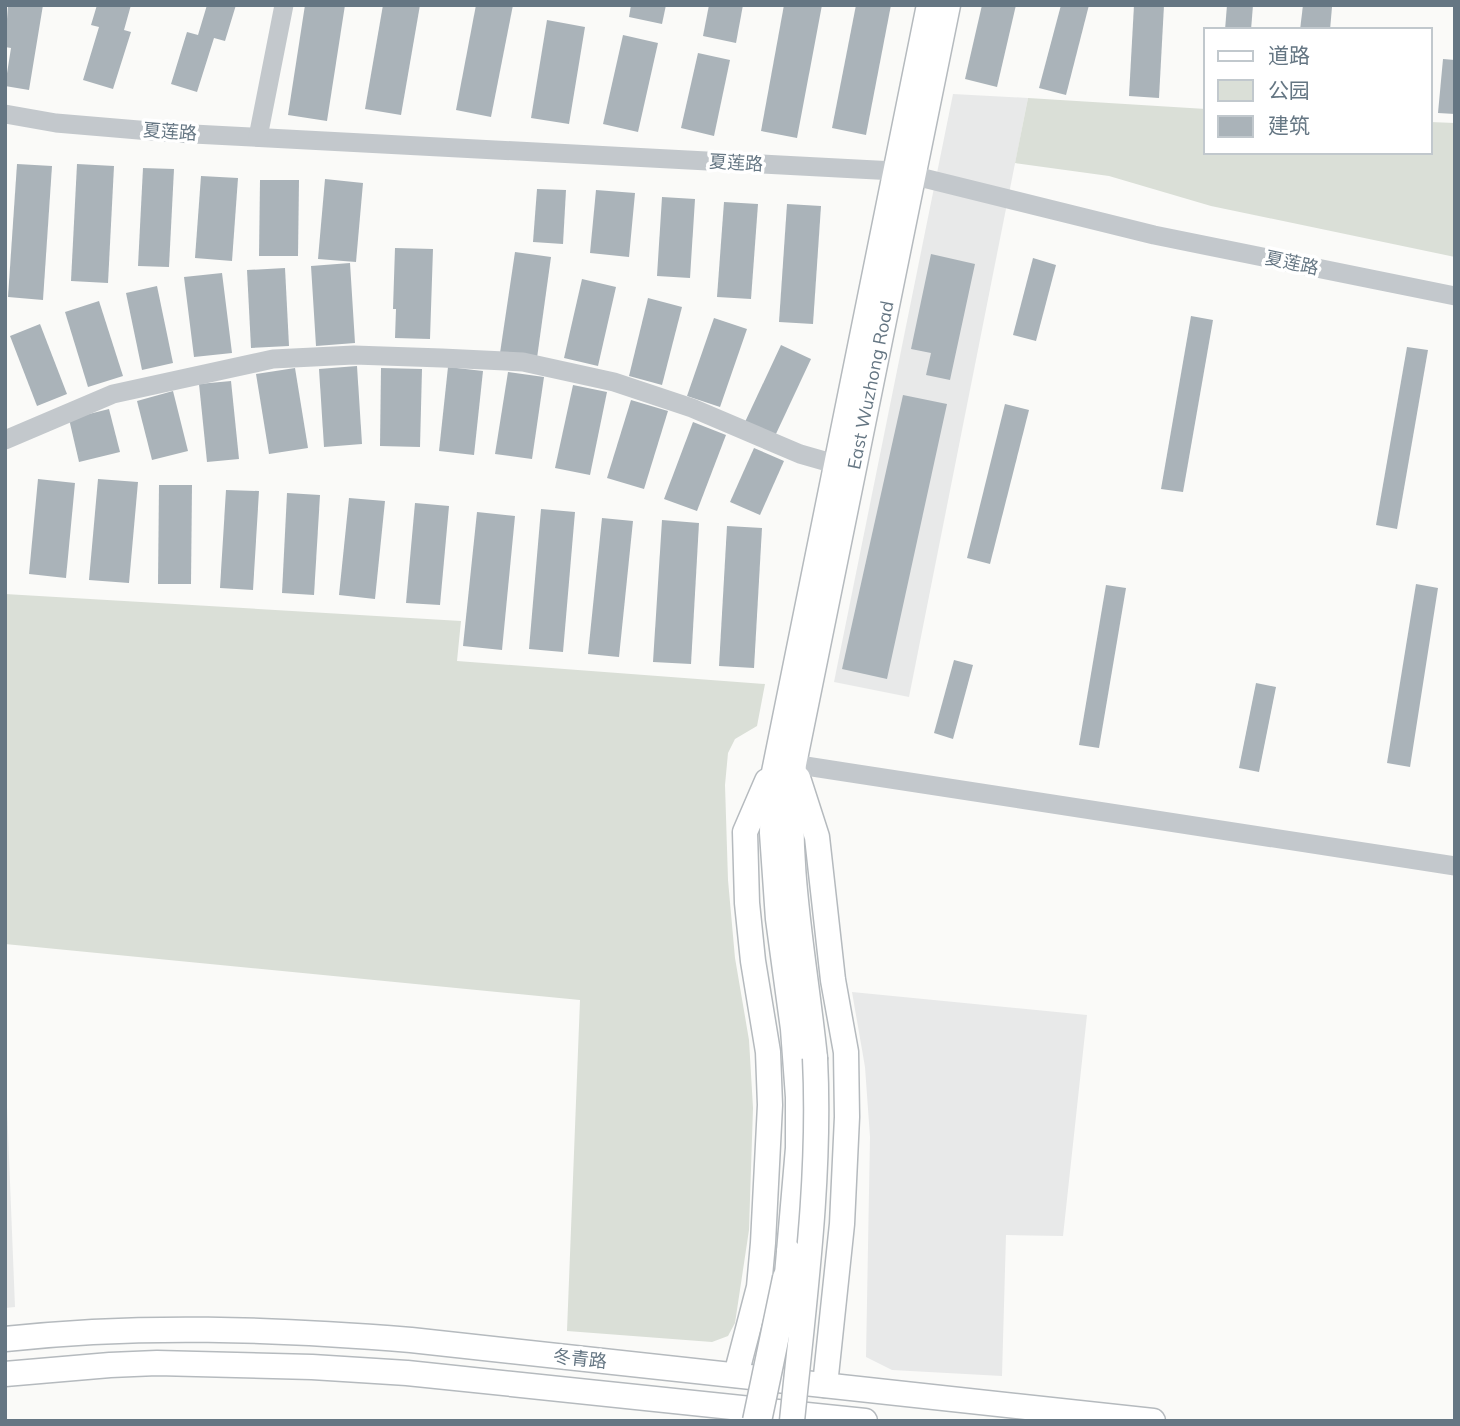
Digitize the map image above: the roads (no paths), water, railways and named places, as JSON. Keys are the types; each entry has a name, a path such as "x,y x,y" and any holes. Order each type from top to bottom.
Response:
{"highway":[{"path":"757,1421 787,1279"}],"main road":[{"name":"East Wuzhong Road","path":"784,762 904,173 929,5"},
{"name":"East Wuzhong Road","path":"784,762 835,464 904,173 948,5"},
{"path":"784,762 791,815 805,1058 817,1122 815,1172 792,1421"},
{"path":"736,1376 759,1287 770,1105 768,1052 753,961 747,903 745,832 784,762"},
{"path":"784,762 817,837 833,980 846,1052 847,1117 842,1224 825,1385"},
{"path":"771,1421 787,1279 805,1058"},
{"name":"冬青路","path":"5,1339 154,1329 310,1332 1153,1421"},
{"name":"冬青路","path":"5,1374 157,1363 312,1367 407,1373 865,1421"}],"street":[{"path":"258,137 284,5"},
{"name":"夏莲路","path":"5,114 77,125 258,137 904,173 1154,234 1455,296"},
{"path":"5,440 113,394 273,359 354,355 523,362 614,382 692,408 800,454 835,464"},
{"path":"784,762 1455,866"}]}
